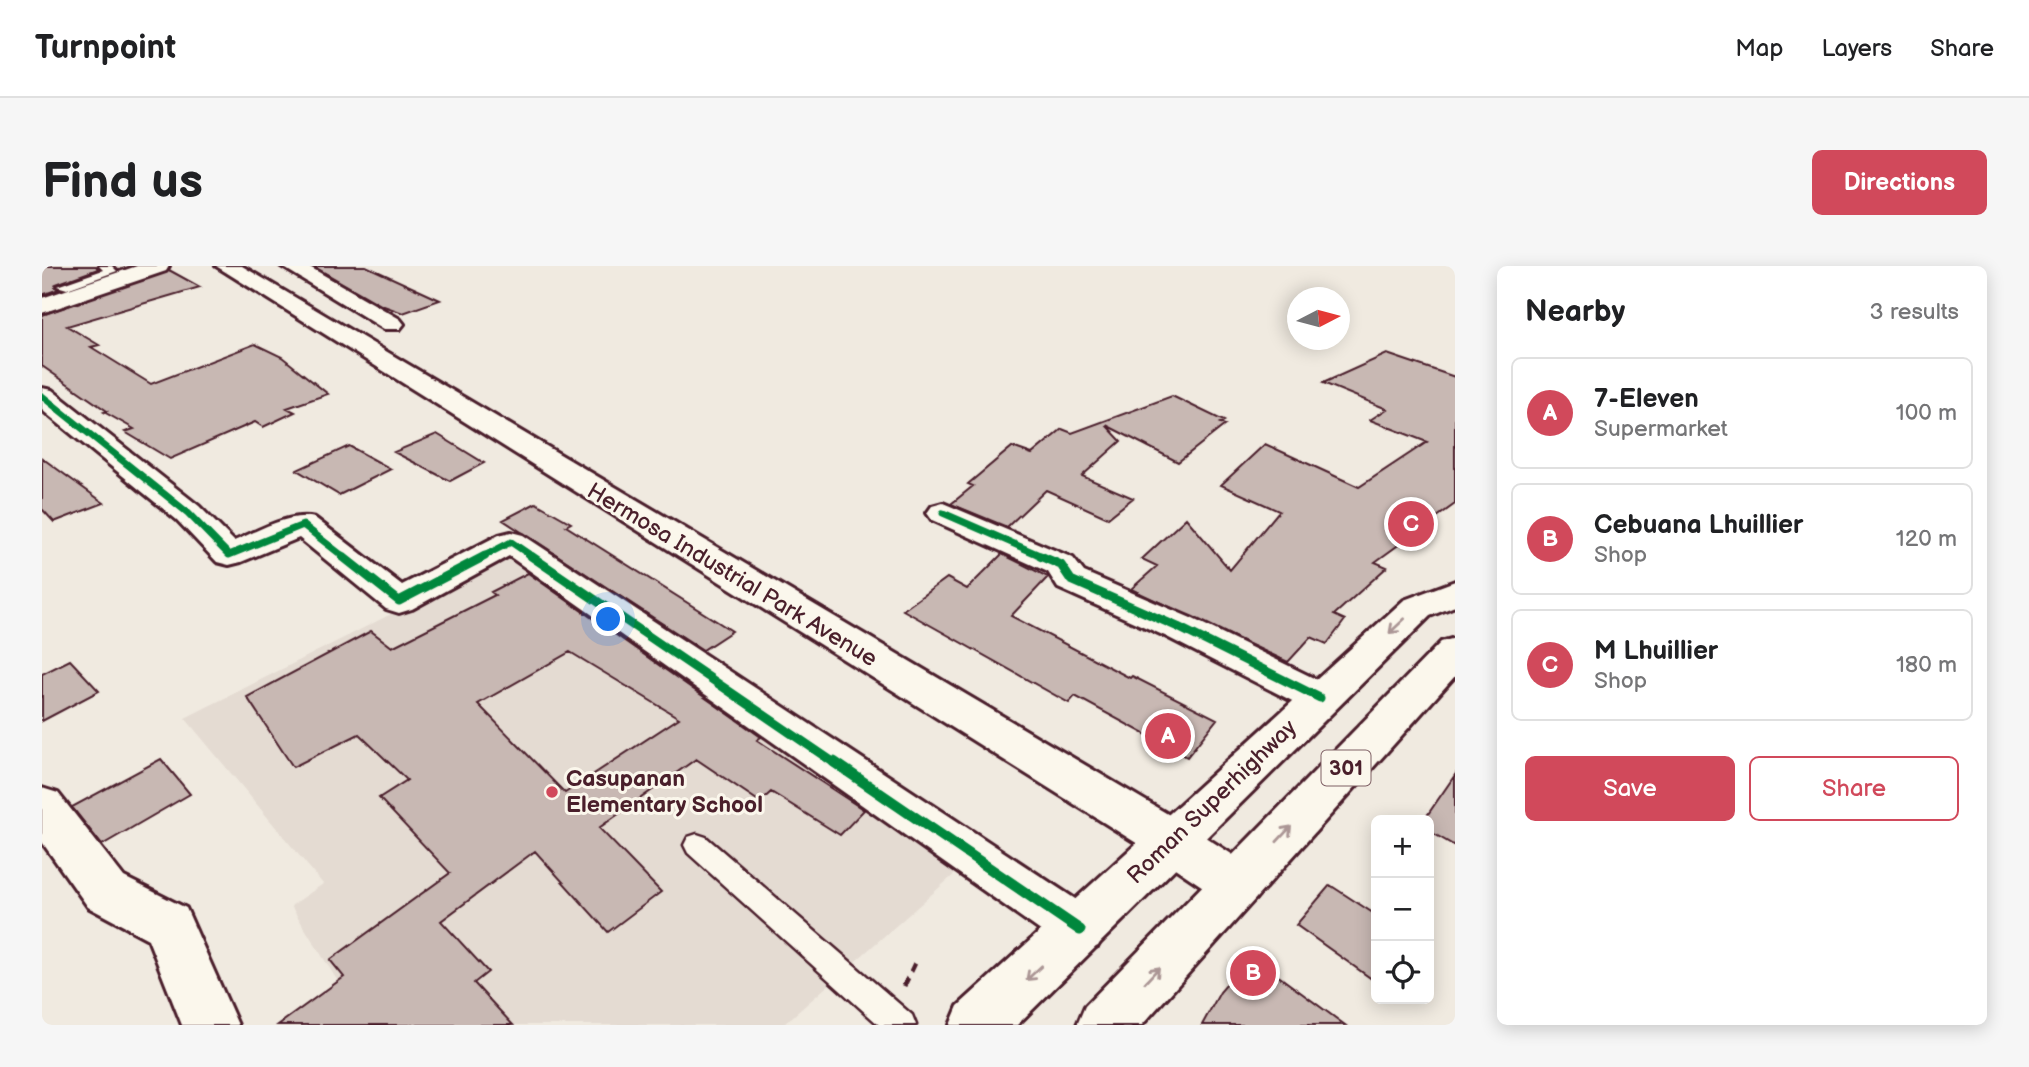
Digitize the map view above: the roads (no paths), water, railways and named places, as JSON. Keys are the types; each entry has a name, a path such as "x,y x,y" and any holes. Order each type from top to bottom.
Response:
{"street":[{"path":"42,306 158,266"},
{"name":"Hermosa Industrial Park Avenue","path":"227,266 1171,840 1238,884"},
{"path":"292,266 392,324"},
{"path":"42,396 188,513 229,555 303,525 398,601 511,542 1080,930"},
{"path":"943,513 1061,565 1070,580 1178,627 1320,698"},
{"name":"Roman Superhighway","path":"978,1025 1417,608 1455,592"},
{"name":"301","path":"1105,1025 1455,651"},
{"path":"42,806 106,892 168,924 210,1025"}],"lane":[{"path":"63,286 111,271 105,266"},
{"path":"697,845 901,1025"}],"place":[{"name":"M Lhuillier","path":"1411,524"},
{"name":"7-Eleven","path":"1168,736"},
{"name":"Casupanan Elementary School","path":"552,792"},
{"name":"Cebuana Lhuillier","path":"1253,973"}]}
